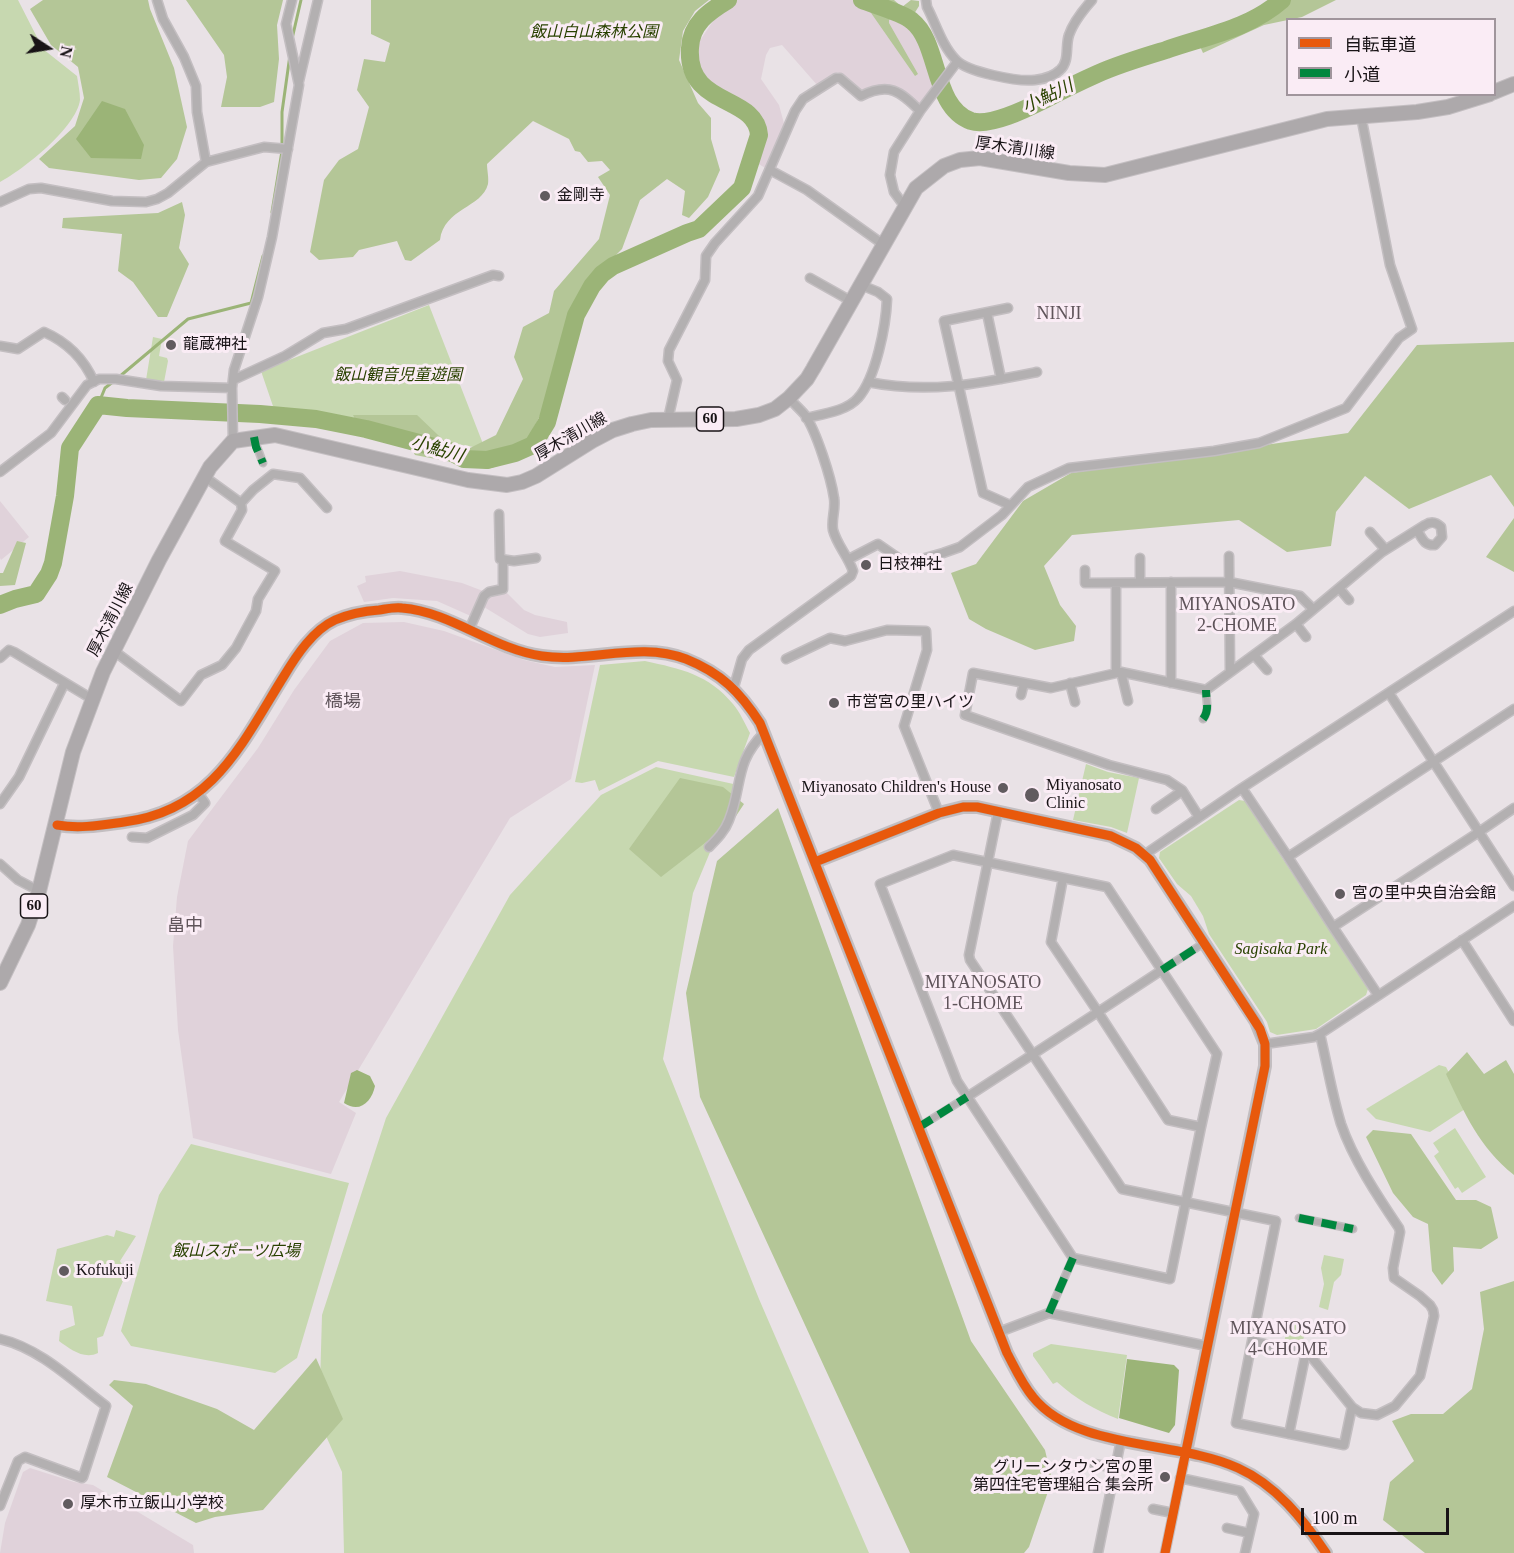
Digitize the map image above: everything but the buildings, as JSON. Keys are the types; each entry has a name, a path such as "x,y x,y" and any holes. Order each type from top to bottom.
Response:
{"main road":[{"path":"1496,91 1514,84"},
{"name":"厚木清川線","path":"0,983 28,926 57,825 73,752 92,699 159,560 210,467 233,435 254,437 274,435 298,439 468,480 507,485 522,482 613,430 651,420 736,419 759,415 775,409 789,398 813,369 916,188 944,166 960,160 980,158 1069,173 1105,175 1327,119 1438,108 1483,96"}],"street":[{"path":"157,0 163,20 184,57 196,86 197,112 206,162"},
{"path":"292,0 286,24 299,85"},
{"path":"233,435 234,370 263,277 299,85 318,0"},
{"path":"926,0 927,7 955,65 976,72 1032,81 1053,75 1062,69 1066,61 1070,31 1092,0"},
{"path":"905,207 894,192 891,167 894,152 921,110 955,65"},
{"path":"668,419 676,380 668,361 669,350 705,280 706,256 758,196 795,111 803,99 836,78 840,78 861,96 875,89 893,90 906,97 921,110"},
{"path":"849,559 878,544 901,560 911,562 960,547 1002,515 1028,487 1069,468 1214,451 1259,443 1346,408 1399,338 1412,329 1390,265 1361,116"},
{"path":"0,202 29,189 41,188 112,201 146,202 168,193 206,162 264,147 288,149"},
{"path":"770,170 807,190 884,245"},
{"path":"0,472 51,433 76,397 87,385 99,379 116,379 161,386 232,387 323,333 346,329 493,275 499,276"},
{"path":"810,278 851,301"},
{"path":"806,418 838,410 858,399 868,382 883,334 887,299 878,291 861,285"},
{"path":"1008,308 944,321 983,494 1011,505"},
{"path":"987,313 1001,380"},
{"path":"0,346 18,349 44,332 66,345 88,369 94,382"},
{"path":"868,382 887,386 930,389 1001,380 1036,372"},
{"path":"734,687 742,659 749,650 851,576 853,571 849,559 835,538 832,525 835,506 833,494 814,432 806,418 789,398"},
{"path":"254,437 263,463"},
{"path":"241,503 273,474 300,478 327,508"},
{"path":"114,651 181,701 201,675 222,665 236,648 256,611 258,599 275,571 225,541 242,510 241,503 205,477"},
{"path":"469,630 484,596 489,592 503,589 500,514"},
{"path":"1199,817 1182,791 1161,778 1109,765 965,715 974,673 1051,688 1119,672 1206,690 1296,624 1385,549 1417,530"},
{"path":"1370,532 1385,549"},
{"path":"1229,556 1230,672"},
{"path":"503,559 514,561 536,558"},
{"path":"1140,558 1140,582"},
{"path":"1085,570 1085,583 1229,582 1300,596 1313,609"},
{"path":"1116,582 1119,672 1128,701"},
{"path":"1171,582 1171,683"},
{"path":"1339,588 1349,600"},
{"path":"57,825 88,827 133,821 178,806 198,794 232,759 293,660 315,634 334,620 363,611 400,608 432,615 488,639 543,656 636,651 685,658 708,669 734,687 752,710 764,733 1007,1353 1033,1398 1048,1412 1085,1431 1227,1463 1260,1480 1295,1511 1326,1553"},
{"path":"1144,855 1242,788 1514,611"},
{"path":"1296,624 1306,637"},
{"path":"786,659 810,650 830,638 845,641 887,630 930,630 927,650 904,726 939,813"},
{"path":"0,658 9,650 14,652 92,699"},
{"path":"1254,655 1267,670"},
{"path":"1021,695 1024,683"},
{"path":"1070,683 1075,702"},
{"path":"0,804 19,777 64,684"},
{"path":"1203,719 1206,716 1208,702 1206,690"},
{"path":"1389,693 1514,886"},
{"path":"1288,857 1514,709"},
{"path":"710,847 728,823 744,760 754,743 764,733"},
{"path":"1242,788 1378,994"},
{"path":"1156,809 1182,791"},
{"path":"132,837 147,838 193,815 206,803 198,794"},
{"path":"815,862 939,813 963,807 1112,836 1144,855 1256,1022 1265,1044 1265,1066 1165,1553"},
{"path":"1333,927 1514,808"},
{"path":"998,812 969,955 970,960 1122,1189 1276,1221 1236,1423 1344,1445 1352,1407"},
{"path":"953,855 988,862 1107,887 1217,1053 1170,1279 1073,1258 957,1081 879,884 953,855"},
{"path":"0,864 18,880 39,891"},
{"path":"1063,878 1051,942 1167,1120 1201,1127"},
{"path":"1265,1044 1314,1037 1320,1034 1514,906"},
{"path":"1462,940 1514,1021"},
{"path":"919,1127 1204,943"},
{"path":"1252,1341 1306,1352 1352,1407 1361,1413 1377,1415 1395,1406 1420,1376 1434,1316 1430,1305 1394,1278 1393,1268 1399,1228 1385,1207 1345,1132 1320,1034"},
{"path":"1299,1218 1353,1229"},
{"path":"1049,1313 1073,1258"},
{"path":"999,1332 1049,1313 1207,1346"},
{"path":"0,1339 15,1342 42,1358 106,1406 82,1478 25,1457 18,1461 0,1506"},
{"path":"1289,1434 1306,1352"},
{"path":"1098,1553 1121,1440"},
{"path":"1094,1464 1116,1468"},
{"path":"1180,1478 1240,1491 1254,1514 1245,1553"},
{"path":"1154,1509 1173,1514"},
{"path":"1227,1528 1249,1533"}],"shaded area":[{"path":"736,0 853,0 888,18 911,25 917,31 936,76 936,85 922,104 917,105 894,87 874,86 862,93 857,92 838,72 818,86 782,45 770,48 766,55 761,79 779,105 785,127 767,169 757,163 767,129 763,118 700,76 694,62 699,42 719,12"},
{"path":"102,101 125,109 144,145 141,159 91,158 76,139"},
{"path":"0,501 29,537 1,560 0,558"},
{"path":"400,571 462,583 483,591 484,594 473,617 437,601 393,598 364,602 357,586 366,582 365,576"},
{"path":"505,591 524,610 535,615 567,622 568,633 540,637 528,634 484,607 488,595"},
{"path":"404,622 444,631 524,660 555,667 595,665 571,779 510,818 339,1102 356,1113 331,1174 193,1138 178,1030 173,946 177,897 188,841 258,748 294,690 330,641 363,623"},
{"path":"357,1070 370,1076 375,1086 368,1101 355,1107 344,1103 351,1073"},
{"path":"1127,1359 1174,1365 1179,1370 1175,1425 1169,1433 1119,1418"},
{"name":"厚木市立飯山小学校","path":"30,1468 74,1482 93,1485 193,1545 194,1553 0,1553 5,1523 23,1472"}],"green space":[{"path":"0,0 18,0 43,49 77,76 80,100 69,123 48,147 0,182"},
{"path":"43,0 148,0 174,68 187,127 177,159 161,178 139,180 49,168 39,159 75,126 84,98 78,67 51,45 30,9"},
{"path":"186,0 283,0 277,25 279,59 274,102 260,107 221,107 227,77 224,55"},
{"name":"飯山白山森林公園","path":"371,0 709,0 695,11 683,31 679,60 698,103 711,118 711,139 720,170 708,197 689,218 682,215 685,191 667,179 640,200 622,249 584,287 558,381 517,460 488,469 415,455 403,433 358,425 353,415 417,415 458,454 496,435 523,379 514,357 523,327 549,313 554,291 599,239 610,195 598,177 610,170 602,161 588,162 580,152 575,151 569,139 533,121 487,164 488,184 479,198 448,221 440,240 411,261 405,260 397,241 359,250 353,257 319,260 310,252 324,180 339,160 358,149 369,107 357,90 364,59 385,62 390,43 371,34"},
{"path":"862,0 894,0 902,7 911,0 919,1 914,14 896,14 889,20 918,74 915,76"},
{"path":"1277,0 1336,0 1302,17 1286,18 1286,20 1264,25 1203,53 1195,35 1226,22 1241,24"},
{"path":"182,202 185,215 179,248 189,264 167,317 158,317 133,282 118,271 122,234 62,228 63,218 158,213"},
{"name":"飯山観音児童遊園","path":"429,305 485,449 275,412 261,371"},
{"path":"153,337 162,339 159,356 167,358 168,361 164,382 146,380"},
{"path":"1514,342 1514,507 1491,475 1409,509 1365,476 1336,512 1331,546 1287,552 1239,520 1072,535 1044,566 1060,605 1076,626 1074,641 1035,650 986,629 969,619 951,573 976,564 1023,501 1071,473 1348,433 1417,345"},
{"path":"1514,518 1514,572 1486,557"},
{"path":"17,541 26,543 15,585 0,586 0,573 3,573"},
{"path":"645,661 682,670 704,679 724,694 736,707 750,733 734,777 658,761 599,791 595,780 575,782 600,665"},
{"path":"1086,764 1108,772 1139,778 1127,833 1111,827 1073,820"},
{"path":"656,767 738,785 693,893 663,1059 759,1299 869,1553 344,1553 342,1472 319,1420 322,1315 386,1118 510,895 601,795"},
{"path":"680,778 723,787 744,804 732,822 661,877 629,849"},
{"name":"Sagisaka Park","path":"1239,800 1245,801 1368,989 1366,995 1316,1029 1277,1035 1270,1032 1267,1022 1209,934 1203,916 1191,896 1177,884 1159,858 1160,852"},
{"path":"778,808 971,1341 1045,1450 1052,1480 1029,1547 1024,1553 910,1553 700,1097 686,993 717,861"},
{"path":"1467,1052 1484,1074 1506,1060 1514,1074 1514,1175 1482,1141 1446,1074"},
{"path":"1439,1065 1446,1067 1465,1103 1465,1109 1430,1132 1376,1119 1366,1109"},
{"path":"1455,1128 1486,1177 1462,1193 1458,1187 1455,1189 1434,1156 1439,1152 1433,1143"},
{"path":"1373,1130 1411,1134 1456,1200 1476,1200 1491,1207 1498,1238 1481,1249 1453,1247 1454,1271 1442,1285 1432,1271 1428,1224 1413,1217 1393,1193 1366,1137"},
{"name":"飯山スポーツ広場","path":"191,1144 349,1183 297,1358 275,1373 131,1346 121,1331 159,1195"},
{"path":"116,1230 136,1236 120,1261 127,1272 103,1336 97,1338 98,1353 82,1354 59,1341 60,1331 75,1325 72,1306 46,1301 57,1249 107,1235 114,1237"},
{"path":"1324,1255 1344,1259 1341,1275 1334,1282 1328,1310 1319,1307 1324,1284 1321,1268"},
{"path":"1514,1281 1514,1553 1425,1553 1383,1520 1390,1482 1414,1461 1392,1421 1411,1414 1443,1414 1472,1389 1484,1329 1480,1292"},
{"path":"1288,1323 1306,1326 1302,1346 1284,1343"},
{"path":"1051,1344 1127,1355 1118,1419 1086,1404 1057,1382 1053,1384 1033,1356 1033,1353"},
{"path":"316,1358 343,1419 263,1510 215,1517 196,1523 107,1477 133,1406 109,1385 114,1380 146,1384 217,1409 254,1430"}],"waterway":[{"path":"292,39 301,0"},
{"name":"小鮎川","path":"0,605 36,594 49,574 65,496 70,448 98,405 316,419 366,429 449,451 464,459 487,460 515,453 533,445 547,422 576,315 592,286 613,266 699,229 742,188 759,135 755,122 735,105 709,91 699,81 692,67 690,48 697,25 728,0"},
{"name":"小鮎川","path":"862,0 912,21 928,44 949,103 958,114 971,121 979,122 988,122 1018,112 1114,67 1241,25 1256,18 1282,0"},
{"path":"272,212 282,151 282,112 290,55"},
{"path":"119,377 188,319 251,303 263,256"},
{"path":"98,405 105,388 114,381"}],"marked path":[{"path":"254,437 263,463"},
{"path":"1203,719 1207,709 1206,690"},
{"path":"1162,970 1204,943"},
{"path":"919,1127 967,1097"},
{"path":"1299,1218 1353,1229"},
{"path":"1049,1313 1073,1258"}],"cycle path":[{"path":"57,825 74,827 99,825 155,815 181,804 203,789 238,749 306,644 327,624 357,613 396,608 420,611 438,616 506,646 542,656 578,657 650,652 668,654 698,664 729,685 760,723 1007,1353 1029,1392 1052,1414 1075,1427 1101,1436 1214,1459 1252,1475 1288,1504 1326,1553"},
{"path":"815,862 939,813 963,807 977,807 1111,836 1136,848 1150,860 1260,1029 1265,1044 1265,1066 1165,1553"}],"place":[{"name":"金剛寺","path":"545,196"},
{"name":"龍蔵神社","path":"171,345"},
{"name":"日枝神社","path":"866,565"},
{"name":"市営宮の里ハイツ","path":"834,703"},
{"name":"Miyanosato Children's House","path":"1003,788"},
{"name":"Miyanosato Clinic","path":"1032,795"},
{"name":"宮の里中央自治会館","path":"1340,894"},
{"name":"Kofukuji","path":"64,1271"},
{"name":"グリーンタウン宮の里 第四住宅管理組合 集会所","path":"1165,1477"},
{"name":"厚木市立飯山小学校","path":"68,1504"}],"district":[{"name":"NINJI","path":"1059,314"},
{"name":"MIYANOSATO 2-CHOME","path":"1237,615"},
{"name":"橋場","path":"343,702"},
{"name":"畠中","path":"185,926"},
{"name":"MIYANOSATO 1-CHOME","path":"983,993"},
{"name":"MIYANOSATO 4-CHOME","path":"1288,1339"}]}
